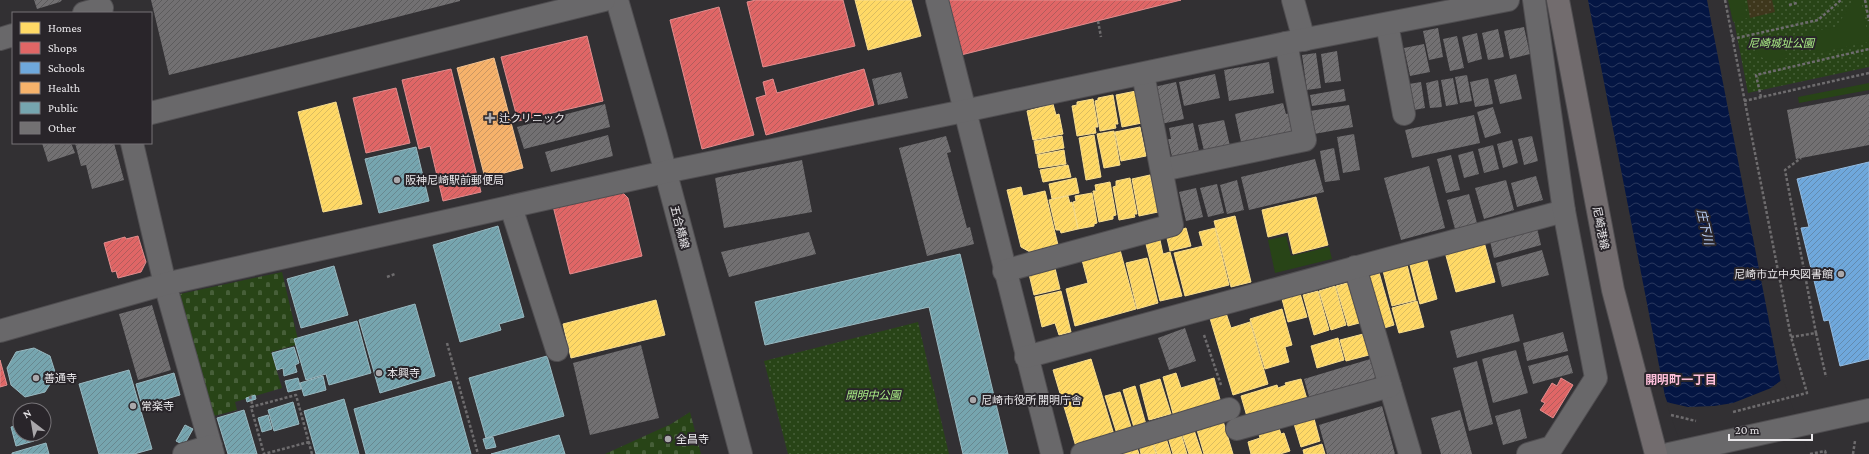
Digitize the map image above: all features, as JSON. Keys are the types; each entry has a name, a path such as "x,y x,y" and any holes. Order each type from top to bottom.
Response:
{"main road":[{"name":"尼崎港線","path":"1558,0 1613,290 1667,453"}],"street":[{"path":"152,113 604,0"},
{"name":"五合橋線","path":"617,0 741,454"},
{"path":"937,0 1004,271 1052,454"},
{"path":"1162,170 1305,140 1295,41 1293,0"},
{"path":"0,331 165,284 665,172 1143,74 1295,41 1508,0"},
{"path":"1528,454 1552,447 1596,378 1564,211 1534,0"},
{"path":"1387,24 1404,114"},
{"path":"0,39 12,35"},
{"path":"1004,271 1172,225 1143,74"},
{"path":"132,144 165,284 212,450 184,454"},
{"path":"511,207 557,350"},
{"path":"1026,357 1564,211"},
{"path":"1355,267 1410,454"},
{"path":"1237,429 1390,386"},
{"path":"1082,454 1229,409"},
{"path":"1667,453 1807,425 1869,410"}],"path":[{"path":"1725,0 1791,337 1807,393 1728,413"},
{"path":"1732,39 1818,20 1841,0"},
{"path":"1865,0 1869,21"},
{"path":"1789,5 1797,3"},
{"path":"1098,21 1101,37"},
{"path":"1798,44 1804,42"},
{"path":"1761,97 1756,75 1869,49"},
{"path":"1744,101 1869,73"},
{"path":"1801,158 1785,170 1816,333 1826,377"},
{"path":"386,277 395,274"},
{"path":"1196,311 1229,409"},
{"path":"1791,337 1816,333"},
{"path":"447,343 478,454"},
{"path":"253,407 296,395 312,454"},
{"path":"250,396 253,407 251,407 264,454 308,442"},
{"path":"1667,414 1697,421"},
{"path":"1853,454 1855,441"},
{"path":"1810,454 1825,451 1826,454"}],"green space":[{"path":"1728,0 1744,0 1747,18 1733,22"},
{"name":"尼崎城址公園","path":"1730,0 1869,0 1869,67 1748,93"},
{"path":"1854,0 1861,0 1869,42 1817,53 1815,44 1806,46 1803,33 1836,27"},
{"path":"1761,42 1762,49 1784,44 1787,58 1770,62 1756,54 1755,43"},
{"path":"1869,83 1869,90 1799,103 1798,97"},
{"path":"1286,236 1291,256 1329,247 1332,259 1275,273 1268,240"},
{"path":"282,272 299,344 271,352 282,388 235,402 237,410 214,416 180,294"},
{"name":"開明中公園","path":"918,322 949,454 788,454 764,361"},
{"name":"全昌寺","path":"690,412 701,454 605,454 671,424"}],"sand":[{"path":"1747,0 1772,0 1775,12 1750,18"}],"water":[{"name":"庄下川","path":"1588,0 1707,0 1781,383 1686,454 1665,396"}],"pier":[{"path":"1783,379 1809,454 1684,454 1666,402 1688,407 1714,406 1733,403 1771,388"}],"building: Homes":[{"path":"855,0 911,0 921,36 868,50"},
{"path":"1136,91 1142,123 1122,127 1116,95"},
{"path":"1113,95 1118,124 1115,124 1116,128 1100,131 1095,101 1098,100 1098,98"},
{"path":"1093,99 1098,127 1095,127 1096,133 1077,136 1072,106 1077,105 1077,102"},
{"path":"336,102 362,204 323,212 298,112"},
{"path":"1053,104 1056,115 1059,114 1063,134 1033,140 1027,111"},
{"path":"1140,127 1146,156 1121,161 1115,132"},
{"path":"1114,131 1120,165 1104,168 1097,134"},
{"path":"1094,135 1101,177 1086,180 1079,138"},
{"path":"1062,136 1064,148 1036,154 1034,141"},
{"path":"1064,150 1066,164 1039,168 1037,155"},
{"path":"1068,165 1071,177 1043,182 1040,170"},
{"path":"1150,175 1158,212 1139,216 1132,179"},
{"path":"1076,178 1079,193 1052,199 1049,184"},
{"path":"1130,178 1137,214 1134,214 1135,217 1119,220 1113,187 1116,186 1116,181"},
{"path":"1110,182 1116,215 1113,216 1113,219 1099,222 1093,191 1096,191 1095,185"},
{"path":"1021,187 1023,196 1045,191 1058,245 1030,252 1021,247 1007,190"},
{"path":"1092,193 1097,223 1094,224 1094,226 1078,229 1073,202 1076,201 1075,196"},
{"path":"1068,196 1070,203 1072,202 1078,229 1061,233 1060,230 1056,230 1049,200"},
{"path":"1316,197 1328,245 1293,254 1288,232 1268,237 1262,210"},
{"path":"1235,216 1251,282 1231,287 1214,221"},
{"path":"1186,228 1191,246 1170,251 1166,234"},
{"path":"1215,228 1229,285 1185,296 1174,253 1203,246 1199,232"},
{"path":"1160,240 1163,254 1170,252 1182,296 1160,301 1146,244"},
{"path":"1484,242 1495,282 1456,292 1445,252"},
{"path":"1119,246 1136,309 1075,326 1066,289 1088,283 1082,260"},
{"path":"1426,256 1437,299 1420,304 1409,261"},
{"path":"1147,258 1158,303 1137,309 1126,263"},
{"path":"1406,261 1416,300 1392,306 1382,267"},
{"path":"1054,264 1060,289 1034,295 1029,274"},
{"path":"1378,269 1394,325 1381,329 1365,273"},
{"path":"1351,282 1363,322 1348,326 1336,286"},
{"path":"1335,286 1346,325 1331,330 1319,291"},
{"path":"1299,290 1307,317 1288,322 1281,295"},
{"path":"1061,291 1071,332 1059,335 1055,323 1042,327 1035,297"},
{"path":"1318,291 1329,330 1314,335 1303,295"},
{"path":"656,300 665,335 571,358 563,324"},
{"path":"1417,301 1424,327 1399,333 1392,308"},
{"path":"1282,309 1292,345 1285,347 1289,362 1265,369 1250,319"},
{"path":"1225,310 1231,328 1250,322 1268,384 1233,395 1209,315"},
{"path":"1367,333 1373,354 1346,361 1340,340"},
{"path":"1338,338 1344,360 1317,368 1311,346"},
{"path":"1091,359 1115,438 1077,450 1053,370"},
{"path":"1176,373 1181,388 1214,378 1221,403 1174,417 1163,377"},
{"path":"1160,379 1171,414 1149,420 1140,385"},
{"path":"1301,379 1309,406 1248,420 1241,396 1277,385 1278,388 1286,385 1285,383"},
{"path":"1135,386 1147,428 1135,431 1123,390"},
{"path":"1120,392 1132,430 1117,434 1105,396"},
{"path":"1312,411 1320,441 1301,447 1292,417"},
{"path":"1223,421 1233,454 1204,454 1197,430"},
{"path":"1193,427 1202,454 1189,454 1181,431"},
{"path":"1279,428 1281,434 1284,433 1290,451 1280,454 1251,454 1248,442 1260,438 1259,434"},
{"path":"1181,434 1187,454 1173,454 1168,437"},
{"path":"1166,438 1171,454 1157,454 1153,442"},
{"path":"1152,441 1156,454 1141,454 1139,445"},
{"path":"1322,444 1325,454 1304,454 1303,450"},
{"path":"1137,448 1139,454 1123,454 1123,451"}],"building: Shops":[{"path":"756,0 843,0 855,46 763,67 747,2"},
{"path":"949,0 1181,0 961,55"},
{"path":"719,7 754,135 702,149 670,20"},
{"path":"587,36 603,101 518,121 501,57"},
{"path":"451,69 481,192 443,201 430,146 419,149 402,80"},
{"path":"864,69 874,105 766,135 756,98 766,95 763,82 773,79 777,93"},
{"path":"396,88 410,143 366,153 353,98"},
{"path":"619,189 628,198 642,256 570,274 553,206"},
{"path":"138,236 146,262 141,272 118,278 116,271 112,272 104,243 125,237 126,239"},
{"path":"0,360 7,385 0,387"},
{"path":"1561,378 1573,385 1553,418 1540,410 1545,403 1541,401 1552,383 1557,386"}],"building: Schools":[{"name":"尼崎市立中央図書館","path":"1869,162 1869,359 1840,366 1829,320 1824,321 1801,228 1809,227 1797,179"}],"building: Health":[{"name":"辻クリニック","path":"494,58 523,168 485,178 457,68"}],"building: Public":[{"path":"416,147 429,201 379,213 365,159"},
{"path":"498,226 524,317 499,324 501,330 460,342 433,245"},
{"name":"尼崎市役所 開明庁舎","path":"960,254 1008,454 963,454 929,307 765,345 755,302"},
{"path":"334,266 348,315 301,328 287,279"},
{"path":"415,304 435,376 380,393 359,320"},
{"path":"357,321 371,373 329,385 326,374 306,380 294,339"},
{"path":"294,347 299,363 295,365 297,372 284,376 283,368 277,370 272,353"},
{"path":"34,348 50,356 56,375 45,392 25,397 11,385 7,368 16,352"},
{"path":"547,356 564,416 486,438 469,378"},
{"path":"129,370 152,449 134,454 99,454 79,384"},
{"path":"174,373 180,395 142,406 136,384"},
{"path":"323,376 326,390 304,396 300,383"},
{"path":"298,378 301,389 288,392 285,381"},
{"path":"451,381 471,454 366,454 354,409"},
{"path":"255,395 256,399 247,402 246,398"},
{"path":"344,399 359,454 316,454 304,411"},
{"path":"293,402 299,424 274,431 268,410"},
{"path":"244,410 257,454 228,454 217,418"},
{"path":"268,415 272,429 262,432 258,418"},
{"path":"185,425 193,429 184,445 176,441"},
{"path":"559,435 565,454 491,454"},
{"path":"493,437 496,447 486,449 483,439"},
{"path":"15,442 30,442 16,446"},
{"path":"46,443 49,454 12,454 12,453"}],"building: Other":[{"path":"34,0 62,0 60,2 37,9"},
{"path":"151,0 460,0 460,1 169,75"},
{"path":"1524,27 1530,54 1510,59 1504,31"},
{"path":"1438,28 1443,57 1429,60 1423,31"},
{"path":"1498,29 1504,57 1488,60 1482,33"},
{"path":"1477,33 1482,59 1468,63 1462,37"},
{"path":"1457,36 1464,68 1450,71 1443,39"},
{"path":"1424,44 1430,72 1410,76 1404,48"},
{"path":"1337,51 1341,81 1325,83 1321,54"},
{"path":"1316,53 1321,88 1307,90 1302,55"},
{"path":"1269,62 1274,93 1229,101 1224,70"},
{"path":"901,72 908,98 878,105 872,79"},
{"path":"1215,74 1220,98 1184,106 1179,82"},
{"path":"1516,74 1522,99 1500,104 1494,80"},
{"path":"1467,75 1472,101 1460,103 1455,77"},
{"path":"1453,78 1458,104 1446,106 1441,80"},
{"path":"1488,78 1493,104 1475,107 1470,82"},
{"path":"1438,80 1442,107 1430,108 1426,83"},
{"path":"1176,82 1184,119 1161,124 1154,87"},
{"path":"1421,82 1425,108 1414,110 1409,84"},
{"path":"1344,89 1346,101 1312,106 1310,95"},
{"path":"1869,94 1869,145 1796,159 1787,110"},
{"path":"1283,103 1286,114 1290,113 1294,131 1241,142 1235,114"},
{"path":"605,104 610,127 524,149 517,127"},
{"path":"1349,105 1353,127 1314,134 1310,111"},
{"path":"1493,107 1501,133 1485,138 1477,112"},
{"path":"1474,115 1480,143 1412,158 1405,130"},
{"path":"1224,120 1230,146 1204,151 1198,125"},
{"path":"1193,123 1199,151 1172,157 1168,139 1171,139 1169,128"},
{"path":"1354,134 1360,170 1343,173 1337,137"},
{"path":"608,135 613,156 551,172 545,152"},
{"path":"946,136 951,152 947,153 967,228 970,227 974,244 927,256 899,148"},
{"path":"1532,136 1538,161 1524,165 1518,139"},
{"path":"1512,140 1518,163 1503,168 1497,144"},
{"path":"42,144 71,144 75,153 48,162"},
{"path":"75,144 114,144 124,180 92,189 86,165 81,166"},
{"path":"1493,145 1499,169 1484,173 1478,149"},
{"path":"1334,148 1340,180 1325,182 1320,151"},
{"path":"1473,151 1479,174 1464,178 1458,155"},
{"path":"1451,155 1460,190 1446,193 1437,159"},
{"path":"1315,159 1324,192 1249,210 1241,177"},
{"path":"802,160 812,212 724,228 715,178"},
{"path":"1429,166 1445,228 1401,240 1384,178"},
{"path":"1536,176 1543,200 1517,207 1511,183"},
{"path":"1237,180 1244,210 1227,214 1220,185"},
{"path":"1506,180 1514,210 1484,219 1475,188"},
{"path":"1217,184 1224,213 1208,217 1200,188"},
{"path":"1196,188 1203,217 1186,221 1179,192"},
{"path":"1469,194 1477,223 1455,229 1447,200"},
{"path":"1537,228 1541,245 1494,258 1490,241"},
{"path":"809,232 816,254 729,277 721,252"},
{"path":"1542,250 1549,275 1502,287 1496,263"},
{"path":"152,305 171,370 138,380 119,314"},
{"path":"1513,314 1520,341 1457,358 1450,331"},
{"path":"1185,328 1196,361 1169,370 1158,338"},
{"path":"1563,332 1568,351 1527,361 1523,343"},
{"path":"641,345 659,418 590,435 573,363"},
{"path":"1516,350 1528,393 1493,403 1482,359"},
{"path":"1568,355 1573,373 1533,384 1528,366"},
{"path":"1377,357 1383,379 1310,400 1304,379"},
{"path":"1477,361 1493,424 1469,431 1453,368"},
{"path":"1382,406 1395,454 1327,454 1319,425"},
{"path":"1520,409 1527,438 1503,445 1495,416"},
{"path":"1460,410 1472,454 1441,454 1431,418"}],"place":[{"name":"辻クリニック","path":"490,118"},
{"name":"阪神尼崎駅前郵便局","path":"397,180"},
{"name":"尼崎市立中央図書館","path":"1841,274"},
{"name":"本興寺","path":"379,373"},
{"name":"善通寺","path":"36,378"},
{"name":"尼崎市役所 開明庁舎","path":"973,400"},
{"name":"常楽寺","path":"133,406"},
{"name":"全昌寺","path":"668,439"}],"district":[{"name":"開明町一丁目","path":"1681,380"}]}
